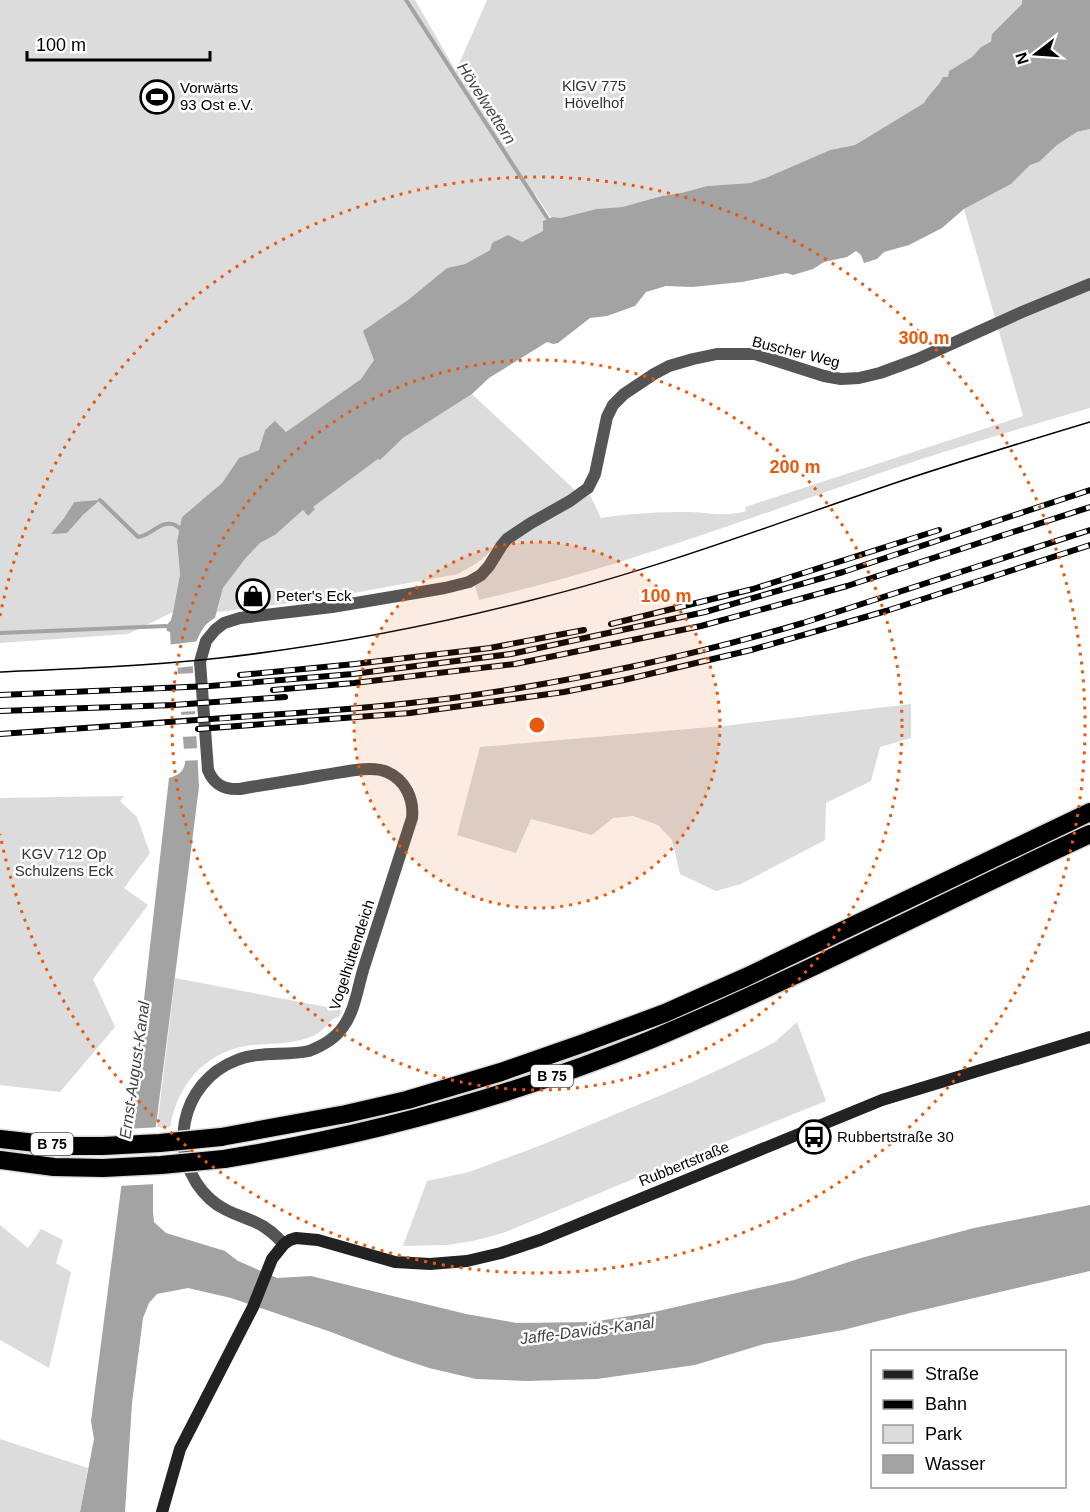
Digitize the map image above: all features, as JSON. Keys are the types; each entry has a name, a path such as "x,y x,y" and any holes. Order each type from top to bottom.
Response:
{"highway":[{"name":"B 75","path":"0,1138 63,1146 104,1146 221,1137 346,1114 407,1100 501,1072 666,1012 746,977 1090,812"},
{"name":"B 75","path":"0,1160 54,1167 103,1168 224,1159 359,1133 497,1095 650,1040 768,988 1090,834"}],"street":[{"name":"Buscher Weg","path":"231,620 332,607 458,586 476,578 485,572 507,539 588,488 595,474 607,417 613,405 624,394 669,366 717,354 755,354 825,376 841,379 859,378 918,359 1090,284"},
{"name":"Vogelhüttendeich","path":"231,620 209,636 200,662 207,764 211,778 226,788 240,789 379,769 394,776 405,787 412,810 412,818 379,923 344,1025 332,1038 309,1051 246,1057 227,1065 215,1072 203,1084 196,1093 186,1115 183,1136 186,1158 204,1193 220,1207 255,1221 284,1244"},
{"name":"Rubbertstraße","path":"284,1244 296,1238 318,1240 395,1262 430,1264 467,1261 501,1253 540,1240 882,1100 1090,1036"},
{"path":"162,1512 180,1449 253,1307 272,1259 284,1244"}],"green space":[{"name":"KlGV 775 Hövelhof","path":"0,0 415,0 456,71 487,0 1022,0 1022,4 991,40 972,57 949,71 948,78 943,77 924,103 855,145 830,150 750,183 707,186 622,207 596,209 561,218 551,218 534,192 546,220 543,222 543,231 522,243 492,243 490,250 465,264 447,268 408,300 361,379 286,432 275,422 265,430 259,450 239,458 222,483 182,517 177,541 180,574 173,612 128,634 0,643","holes":["99,501 82,516 52,533 74,502"]},
{"path":"1090,129 1090,408 911,463 621,562 479,600 475,586 484,579 514,538 590,495 601,518 657,513 739,513 746,511 745,507 1023,416 964,209 1011,184 1030,165 1039,162 1057,145 1077,132"},
{"path":"472,394 576,491 502,537 477,563 458,574 321,599 217,612 223,588 260,543 275,535 303,510 308,516 313,507 403,438"},
{"path":"911,704 911,738 880,747 871,781 826,803 825,840 741,884 716,891 680,874 672,840 658,825 633,816 613,818 592,835 531,819 516,853 457,835 480,747 723,726"},
{"name":"KGV 712 Op Schulzens Eck","path":"124,796 120,801 137,817 150,853 124,888 148,905 93,979 115,1027 60,1092 0,1085 0,798"},
{"path":"175,978 342,1010 339,1017 307,1038 287,1043 246,1046 217,1056 205,1064 186,1085 179,1098 170,1127 157,1128"},
{"path":"797,1022 826,1101 503,1233 447,1245 403,1246 427,1181 469,1172 544,1144 690,1083 775,1042"},
{"path":"0,1225 28,1248 41,1229 63,1240 56,1263 71,1272 49,1368 0,1340"},
{"path":"0,1439 88,1468 80,1512 0,1512"}],"water":[{"name":"Jaffe-Davids-Kanal","path":"1022,0 1090,0 1090,129 1077,132 1057,145 1039,162 1030,165 1011,184 964,209 942,228 909,245 884,252 877,259 864,263 861,255 856,251 847,257 824,262 813,269 793,275 786,273 742,282 692,287 666,286 646,292 635,306 607,316 590,318 558,343 547,342 489,378 472,394 403,438 380,460 378,459 313,507 315,509 308,516 303,510 275,535 260,543 223,588 215,618 203,628 192,650 199,787 153,1149 153,1212 154,1222 166,1233 225,1251 238,1261 277,1278 311,1276 466,1314 517,1323 592,1322 654,1312 794,1280 861,1258 974,1228 1090,1205 1090,1271 843,1330 764,1344 695,1365 597,1379 527,1381 476,1379 429,1368 231,1298 188,1288 157,1294 149,1303 143,1318 132,1403 125,1512 80,1512 94,1439 91,1421 134,1088 169,778 180,773 185,763 176,649 171,649 170,632 167,631 166,626 171,620 180,574 177,541 182,517 222,483 239,458 259,450 265,430 275,421 286,432 361,379 374,360 363,331 408,300 447,268 465,264 490,250 492,243 508,235 522,242 543,231 543,221 553,217 561,218 596,209 622,207 707,186 750,183 830,150 855,145 924,103 943,77 948,77 949,71 972,57 981,47 991,41 992,34 1022,4"},
{"path":"100,500 67,533 51,534 74,502"}],"pier":[{"path":"200,641 195,651 195,666 175,668 173,652 168,651 167,645"},
{"path":"195,673 197,711 179,712 175,674"},
{"path":"198,714 199,736 181,737 179,715"},
{"path":"200,748 200,760 182,761 181,749"},
{"path":"160,1127 156,1150 156,1184 118,1186 126,1129"}],"waterway":[{"name":"Hövelwettern","path":"406,0 548,219"},
{"path":"100,500 138,537 165,524 175,525 184,531"},
{"path":"0,633 166,626"}],"tram line":[{"path":"0,672 220,658 339,641 458,618 628,573 720,544 925,473 1090,422"}],"railway":[{"path":"0,695 210,686 353,674 511,654 705,612 843,572 1090,490"},
{"path":"273,690 515,664 701,626 847,586 1090,507"},
{"path":"611,624 753,589 939,530"},
{"path":"0,734 383,706 497,692 585,676 716,647 803,623 1090,530"},
{"path":"198,729 410,713 564,692 624,680 751,650 886,611 1090,545"},
{"path":"240,675 490,648 584,630"},
{"path":"0,711 174,705 285,697"}],"place":[{"name":"Vorwärts 93 Ost e.V.","path":"157,97"},
{"name":"Peter's Eck","path":"253,596"},
{"name":"Rubbertstraße 30","path":"814,1137"}],"water label":[{"name":"Ernst-August-Kanal","path":"134,1070"}]}
